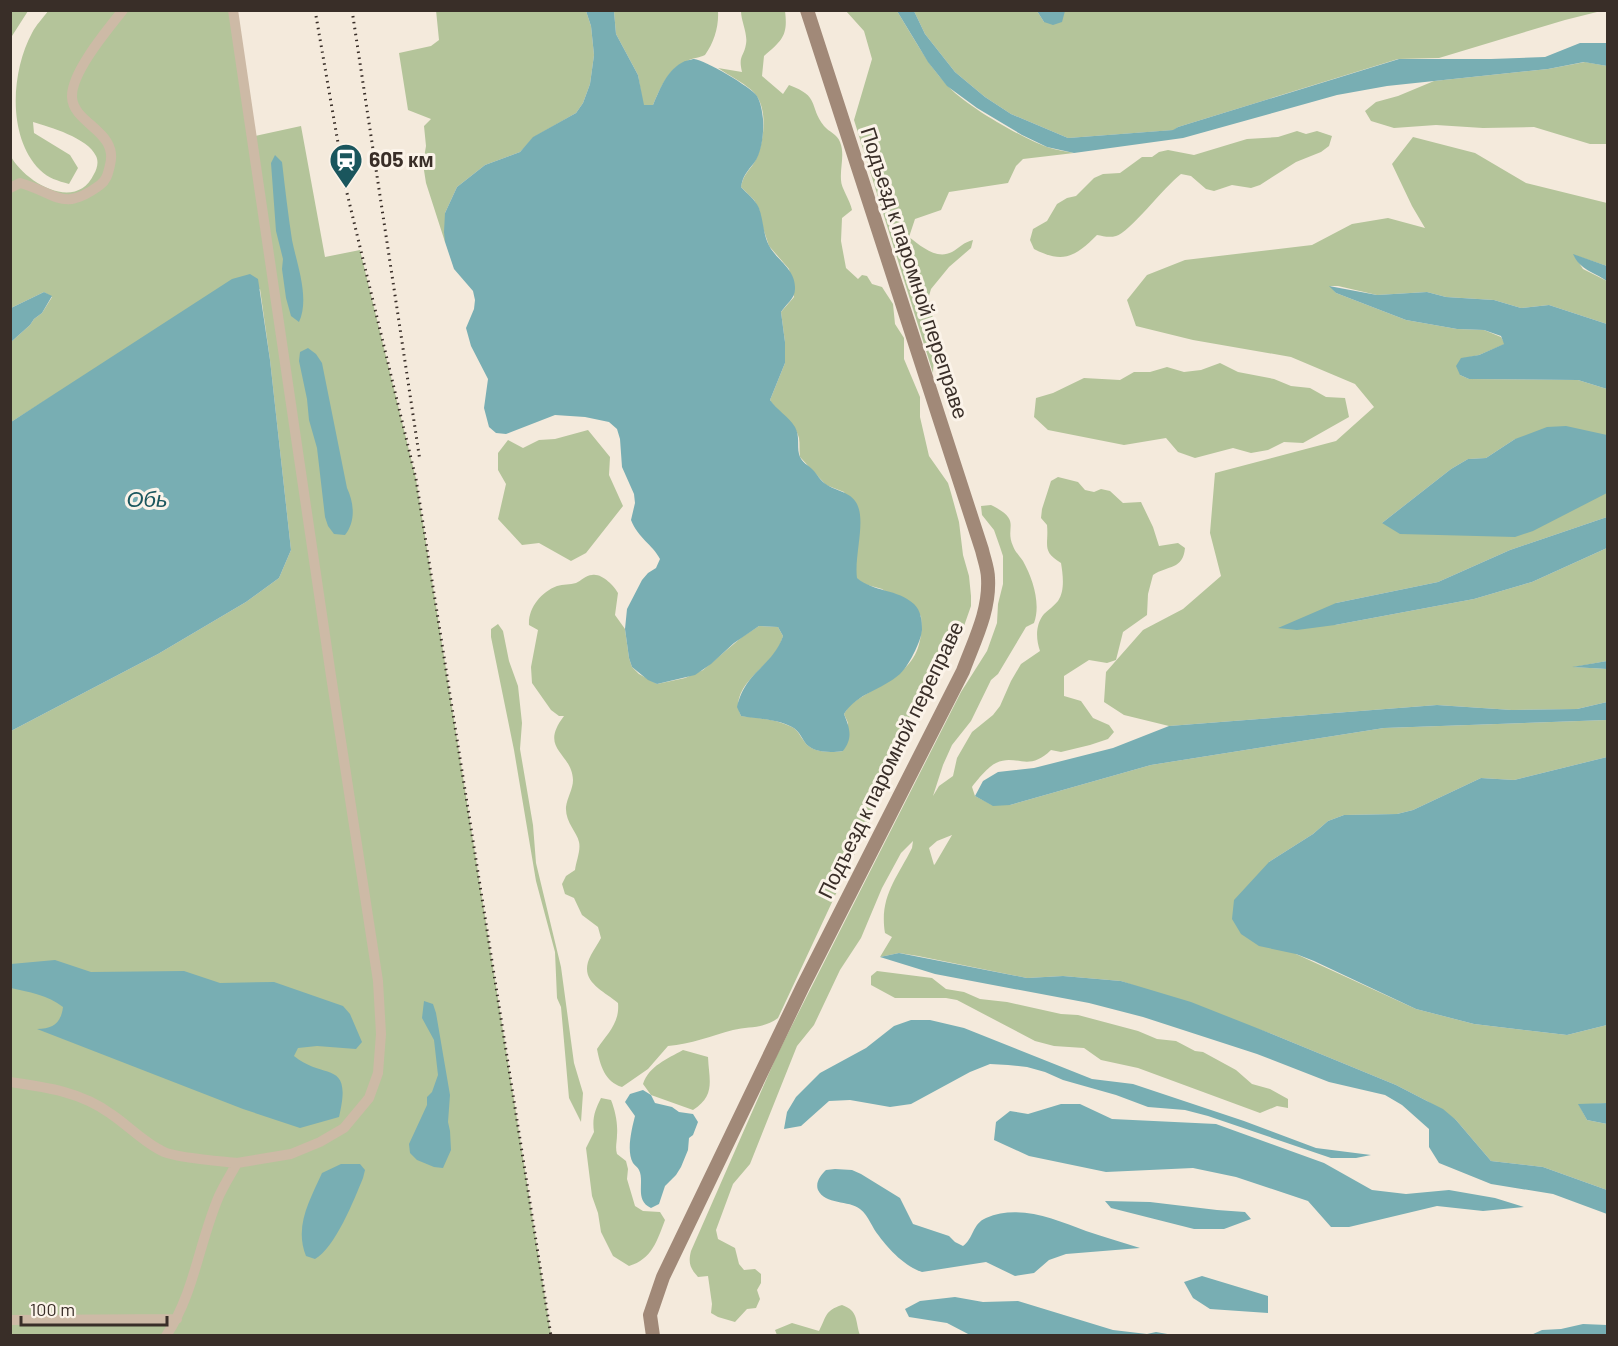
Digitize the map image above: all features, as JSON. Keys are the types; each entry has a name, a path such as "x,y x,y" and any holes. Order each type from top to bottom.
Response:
{"street":[{"path":"10,188 20,183 64,200 80,198 105,181 112,158 110,145 78,112 72,99 73,82 84,62 123,10"},
{"path":"10,1082 45,1087 80,1096 109,1112 149,1144 166,1153 237,1163 291,1154 320,1142 344,1128 369,1098 378,1072 381,1034 378,981 233,10"},
{"name":"Подъезд к паромной переправе","path":"653,1335 650,1316 663,1276 803,986 963,671 988,600 988,577 982,550 807,10"},
{"path":"166,1335 177,1319 194,1275 219,1196 237,1163"},
{"path":"10,1320 177,1319"}],"green space":[{"path":"11,10 28,11 12,36 11,42"},
{"path":"436,10 586,11 591,26 594,55 590,84 583,103 576,113 534,137 520,152 485,165 457,187 445,213 445,242 426,183 423,164 426,146 424,126 431,119 408,110 399,53 431,46 439,40"},
{"path":"1065,10 1601,11 1439,58 1398,59 1174,130 1068,138 1011,114 985,97 955,72 925,34 914,11 1037,11 1044,22"},
{"path":"48,11 232,11 255,136 301,126 325,257 360,250 416,479 551,1335 11,1335 11,731 158,654 246,602 279,578 291,550 260,289 78,380 11,422 11,342 42,313 52,297 44,292 11,308 10,155 26,175 50,189 63,192 75,191 86,185 97,168 96,156 85,144 68,134 33,122 34,133 70,155 78,168 69,184 61,182 40,170 29,156 22,140 17,122 16,104 20,66 32,33"},
{"path":"614,11 718,11 718,23 705,55 680,64 666,80 653,105 643,105 638,75 616,34"},
{"path":"741,11 785,11 785,32 776,46 764,56 762,76 783,94 789,85 806,94 819,119 840,142 841,183 852,210 842,218 841,241 846,268 858,279 862,275 867,276 872,284 882,287 893,304 895,324 904,338 904,359 920,397 920,417 929,456 948,483 959,522 963,555 969,576 971,606 957,646 934,684 920,699 909,718 885,776 882,795 778,1018 761,1026 733,1030 693,1042 668,1046 648,1069 622,1087 607,1077 597,1049 612,1028 618,1010 618,1003 594,984 587,972 591,955 601,938 598,927 582,915 574,898 565,894 562,884 566,876 575,870 579,852 578,838 566,812 573,780 568,763 555,744 554,736 564,716 559,716 551,710 532,683 531,667 538,630 529,625 533,607 541,596 557,586 576,583 590,575 604,578 618,593 615,615 625,629 632,667 639,674 657,684 685,678 703,670 742,637 759,626 778,627 783,636 778,649 748,682 739,698 738,707 741,716 786,724 796,730 811,748 827,752 843,751 848,723 844,714 849,706 889,681 910,663 917,651 921,635 921,616 882,589 864,584 856,578 855,566 859,536 844,492 826,485 800,457 797,432 770,400 785,363 781,312 794,297 789,269 769,246 759,209 754,200 741,187 761,144 764,127 760,102 749,88 718,68 742,72 741,59 746,40"},
{"path":"846,11 897,11 932,67 954,92 1008,128 1050,148 1074,153 1023,159 1016,166 1008,183 949,192 941,210 915,219 909,237 935,253 952,252 973,240 971,248 949,267 931,289 929,296 935,330 933,373 854,120 872,59 864,31"},
{"path":"1585,62 1607,66 1607,144 1590,144 1534,127 1483,128 1436,125 1394,128 1371,121 1365,111 1376,102 1398,96 1434,81 1548,69"},
{"path":"1297,131 1306,134 1317,131 1332,136 1329,146 1321,152 1296,162 1260,185 1251,188 1232,185 1214,191 1206,189 1191,176 1181,174 1129,227 1116,236 1097,235 1082,249 1061,257 1044,254 1034,249 1030,240 1033,229 1047,221 1057,204 1076,196 1094,178 1103,174 1120,173 1142,157 1152,157 1168,150 1194,155 1247,139 1278,137"},
{"path":"1413,137 1475,153 1526,183 1607,203 1607,266 1574,255 1583,269 1607,281 1607,324 1549,305 1521,308 1494,300 1446,297 1427,292 1377,295 1330,286 1336,293 1406,320 1457,329 1484,330 1501,337 1505,344 1479,355 1461,359 1460,375 1469,379 1578,380 1607,389 1607,435 1515,439 1486,458 1468,459 1451,469 1382,523 1607,493 1607,517 1510,550 1438,582 1336,603 1335,625 1474,599 1532,582 1607,548 1607,661 1574,667 1607,669 1607,702 1577,709 1512,710 1437,705 1169,726 1124,715 1104,702 1106,672 1143,630 1183,609 1221,576 1210,533 1215,473 1336,441 1374,407 1355,384 1291,357 1193,340 1136,326 1127,300 1147,275 1185,260 1312,245 1352,224 1388,218 1425,228 1392,164"},
{"path":"1220,363 1238,372 1274,379 1291,386 1310,388 1326,397 1345,398 1349,417 1303,443 1284,442 1268,450 1251,453 1233,448 1195,458 1178,452 1166,438 1124,445 1048,430 1034,417 1036,398 1053,393 1084,378 1120,380 1134,372 1150,372 1167,367 1184,372 1201,370"},
{"path":"588,430 610,457 609,475 623,506 586,553 571,561 539,543 522,545 498,519 506,484 498,470 498,453 508,440 523,448 539,440 555,439"},
{"path":"1058,477 1078,482 1085,490 1110,491 1123,503 1141,502 1159,546 1178,543 1185,548 1184,555 1178,564 1153,575 1148,594 1147,615 1123,632 1116,660 1107,663 1089,660 1064,676 1064,696 1081,701 1093,718 1109,725 1114,732 1108,739 1061,752 1051,750 1043,757 1029,762 1010,760 993,765 972,787 975,796 992,805 1010,805 1151,765 1384,728 1607,720 1607,757 1514,780 1481,778 1413,810 1397,814 1344,815 1328,821 1313,834 1269,862 1296,954 1416,1009 1474,1024 1567,1035 1607,1025 1607,1103 1579,1105 1587,1120 1607,1124 1607,1190 1543,1167 1491,1161 1456,1120 1396,1085 1272,1034 1121,981 1063,976 1027,978 899,953 880,957 892,937 885,933 887,898 912,848 913,841 901,853 882,888 861,938 840,970 814,1025 797,1046 750,1164 733,1184 716,1230 718,1239 735,1248 739,1264 744,1270 755,1269 761,1274 761,1283 757,1290 760,1299 756,1308 747,1309 735,1322 711,1313 708,1276 698,1277 693,1271 690,1265 691,1251 777,1055 961,692 987,651 997,623 998,604 1003,584 1003,556 994,530 982,515 981,506 991,505 1007,515 1010,520 1013,546 1023,561 1033,584 1036,616 1034,623 1026,627 998,674 991,680 971,721 952,745 933,796 939,786 953,776 957,758 972,732 993,715 1000,706 1021,664 1040,651 1037,637 1039,623 1044,614 1058,601 1063,588 1061,563 1048,551 1047,525 1041,518 1051,481","holes":["952,835 934,865 929,848 937,841"]},
{"path":"498,624 503,631 509,661 518,686 522,723 520,749 533,825 536,863 561,967 574,1063 583,1093 581,1122 569,1098 561,1007 557,998 555,952 536,881 514,750 491,637 491,629"},
{"path":"877,971 932,978 946,989 964,992 980,999 1078,1015 1138,1031 1157,1039 1176,1041 1195,1051 1203,1052 1236,1070 1252,1084 1270,1089 1288,1099 1288,1108 1277,1106 1260,1113 1138,1068 1101,1060 1084,1048 1054,1046 1035,1041 957,1000 895,998 871,985 871,976"},
{"path":"683,1050 708,1057 710,1086 705,1099 693,1110 651,1095 643,1084 654,1068"},
{"path":"601,1098 611,1100 614,1108 617,1126 616,1151 626,1161 627,1179 635,1206 643,1211 660,1212 665,1220 653,1248 643,1259 629,1266 613,1256 601,1232 592,1196 586,1148 594,1132 594,1114"},
{"path":"842,1305 854,1313 860,1335 777,1335 775,1330 792,1323 819,1331 829,1312"}],"water":[{"path":"586,11 614,11 616,34 638,75 644,105 653,105 658,92 673,69 685,61 694,59 708,64 737,81 753,92 759,101 763,124 761,148 757,159 744,177 741,187 757,205 768,244 790,272 795,283 795,293 781,312 785,363 770,400 795,427 801,460 823,482 851,496 857,504 860,530 857,578 870,586 908,599 920,613 921,619 922,630 919,641 902,672 856,701 844,714 849,733 848,742 843,751 816,750 807,745 798,731 786,724 741,716 737,707 746,685 773,655 783,636 778,627 759,626 695,675 657,684 632,667 625,629 627,609 642,580 656,568 660,559 637,532 631,520 635,503 634,494 622,467 617,429 609,422 585,417 555,415 506,434 496,433 489,427 484,408 488,379 471,346 466,328 474,309 475,300 473,291 454,269 445,242 445,213 457,187 485,165 520,152 533,137 576,113 583,103 590,84 594,55 591,26"},
{"path":"897,11 914,11 925,34 955,72 985,97 1011,114 1068,138 1173,130 1399,59 1545,57 1580,43 1607,43 1607,66 1584,62 1548,69 1387,86 1337,95 1183,138 1074,153 1047,147 1022,135 977,108 947,86 928,62"},
{"path":"1037,11 1065,11 1062,22 1053,25 1044,22"},
{"path":"275,155 282,162 292,240 303,292 299,322 291,316 286,298 283,259 276,231 271,163"},
{"path":"1573,254 1607,266 1607,281 1579,264"},
{"name":"Обь","path":"250,274 258,279 270,360 291,550 279,578 246,602 158,654 11,731 11,422 232,279"},
{"path":"1329,286 1377,295 1427,292 1446,297 1494,300 1521,308 1549,305 1607,324 1607,389 1578,380 1469,379 1460,375 1456,366 1461,358 1479,355 1504,344 1501,336 1484,330 1457,329 1406,320 1336,293"},
{"path":"44,292 52,296 42,313 11,342 11,308"},
{"path":"308,348 322,363 351,500 353,512 351,524 345,535 334,534 325,517 317,448 309,420 299,361 300,352"},
{"path":"1566,426 1607,435 1607,493 1533,531 1515,537 1400,534 1382,523 1451,469 1468,459 1486,458 1515,439 1547,427"},
{"path":"1607,517 1607,548 1532,582 1474,599 1335,625 1297,630 1278,628 1336,603 1438,582 1510,550"},
{"path":"1607,661 1607,669 1572,667"},
{"path":"1607,702 1607,720 1384,728 1151,765 1010,805 993,806 975,796 983,781 998,772 1034,768 1113,748 1169,726 1437,705 1512,710 1577,709"},
{"path":"1607,757 1607,1025 1567,1035 1474,1024 1416,1009 1314,961 1296,954 1259,946 1241,934 1232,919 1234,900 1269,862 1313,834 1328,821 1344,815 1397,814 1413,810 1481,778 1514,780"},
{"path":"899,953 1027,978 1063,976 1121,981 1191,1002 1396,1085 1443,1109 1456,1120 1491,1161 1543,1167 1607,1190 1607,1214 1553,1194 1491,1184 1439,1163 1429,1147 1429,1129 1402,1105 1385,1095 1329,1082 1257,1054 1143,1017 1089,1003 935,974 880,957"},
{"path":"55,960 91,972 184,971 220,983 274,982 343,1006 350,1014 362,1042 356,1049 317,1046 298,1048 294,1056 339,1078 342,1098 339,1117 300,1128 243,1109 37,1029 48,1028 55,1024 63,1007 44,997 11,988 11,964"},
{"path":"424,1001 433,1004 436,1013 450,1095 448,1122 451,1150 443,1168 417,1160 410,1153 409,1144 438,1075 434,1040 422,1018"},
{"path":"911,1020 930,1020 964,1028 1092,1079 1133,1084 1316,1148 1371,1155 1356,1158 1331,1158 1208,1116 1185,1110 1148,1107 1027,1067 990,1064 970,1072 911,1104 890,1107 850,1100 829,1101 801,1126 784,1129 787,1112 796,1097 820,1073 866,1048 894,1026"},
{"path":"643,1090 651,1095 655,1103 672,1107 679,1112 693,1114 698,1122 693,1135 689,1138 688,1150 681,1167 665,1186 659,1204 651,1208 646,1205 641,1196 641,1175 631,1158 630,1140 635,1116 625,1102 630,1094"},
{"path":"1607,1103 1607,1124 1587,1120 1578,1104"},
{"path":"1061,1104 1080,1104 1112,1119 1216,1124 1324,1163 1372,1190 1406,1194 1449,1190 1495,1198 1524,1207 1483,1211 1437,1206 1349,1227 1331,1227 1308,1201 1236,1177 1193,1168 1106,1172 1029,1156 994,1140 996,1122 1010,1111 1028,1114"},
{"path":"341,1164 360,1164 365,1170 363,1178 337,1234 330,1245 315,1259 306,1256 303,1245 305,1213 322,1173"},
{"path":"826,1170 852,1170 861,1174 900,1198 913,1224 949,1236 963,1246 981,1221 998,1214 1011,1212 1049,1218 1140,1248 1066,1254 1049,1260 1034,1273 1015,1276 986,1262 922,1272 904,1262 893,1252 860,1209 821,1195 817,1187 819,1179"},
{"path":"1105,1201 1150,1202 1245,1212 1251,1219 1224,1229 1194,1229 1111,1208"},
{"path":"1202,1276 1268,1296 1268,1313 1210,1309 1193,1298 1184,1282"},
{"path":"955,1297 983,1302 1018,1301 1113,1330 1173,1335 970,1335 947,1323 909,1317 905,1309 920,1301"},
{"path":"1583,1324 1607,1325 1607,1335 1531,1335 1542,1330"}],"railway":[{"path":"315,10 346,189 416,479 551,1336"},
{"path":"352,10 420,461"}],"place":[{"name":"605 км","path":"346,189"}]}
